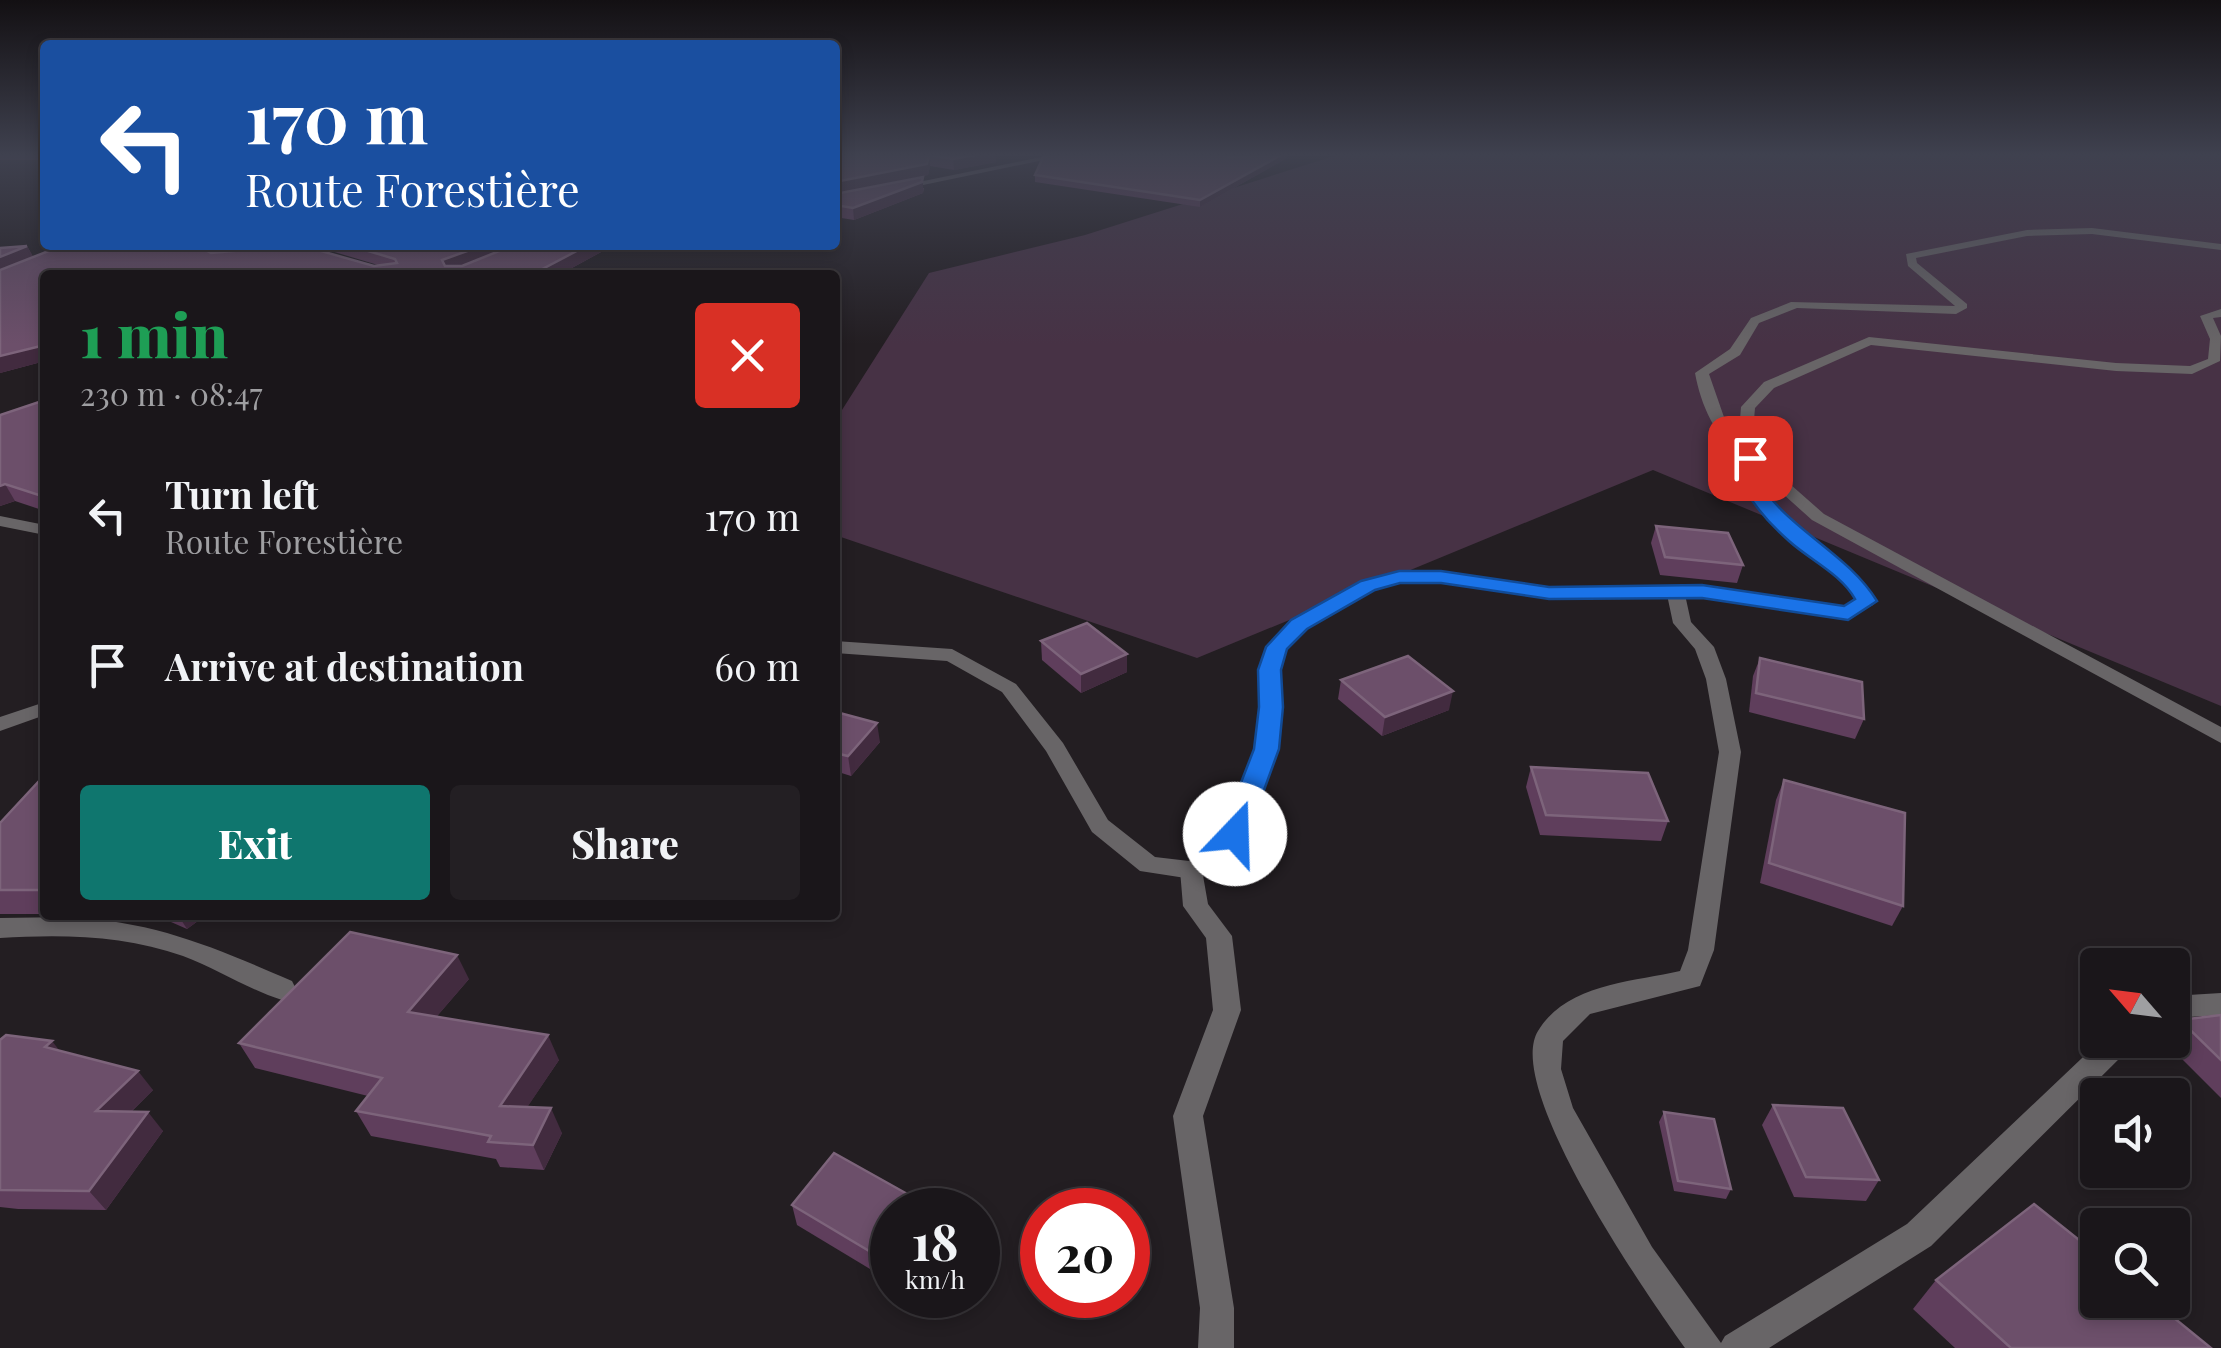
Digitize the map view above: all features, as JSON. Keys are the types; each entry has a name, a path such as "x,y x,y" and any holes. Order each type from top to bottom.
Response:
{"street":[{"path":"2221,247 2092,232 2000,235 1963,248 1910,256 1912,264 1963,306 1956,310 1794,304 1754,321 1735,352 1702,373 1704,395 1734,446 1818,517 2221,736"},
{"path":"840,647 952,656 1009,688 1055,748 1100,826 1149,865 1192,870 1226,853 1243,815 1266,749 1271,707 1269,670 1277,647 1299,624 1331,604 1368,585 1399,577 1441,577 1549,593 1674,590 1848,613 1867,601 1856,584 1794,535 1755,494 1744,470 1750,458 1748,407 1769,385 1869,341 2116,367 2192,370 2214,361 2216,339 2206,316 2221,313"},
{"path":"0,521 40,529"},
{"path":"1674,590 1682,623 1704,647 1716,679 1730,752 1701,950 1691,979 1581,1005 1548,1037 1548,1069 1559,1112 1640,1258 1706,1348"},
{"path":"0,724 40,710"},
{"path":"1192,870 1196,906 1219,936 1227,1010 1188,1116 1216,1308 1216,1348"},
{"path":"0,928 79,926 128,934 182,946 282,989"},
{"path":"2190,1006 2221,1004"},
{"path":"1737,1348 1920,1234 2101,1058"}],"shaded area":[{"path":"1139,218 2221,218 2221,706 1653,470 1197,658 840,537 840,413 929,273"}],"building":[{"path":"27,246 0,257 0,248"},
{"path":"51,250 318,250 374,266 397,263 365,250 470,250 442,260 445,266 462,266 502,250 578,250 540,270 40,270 40,346 0,356 0,270"},
{"path":"40,402 40,495 5,484 0,486 0,415"},
{"path":"1656,526 1728,533 1743,565 1665,557"},
{"path":"1087,623 1127,654 1081,674 1041,641"},
{"path":"1408,656 1453,691 1385,717 1341,680"},
{"path":"1760,658 1862,682 1864,719 1756,693"},
{"path":"840,713 877,723 848,756 840,754"},
{"path":"1531,767 1648,773 1668,821 1546,815"},
{"path":"40,780 40,890 0,890 0,823"},
{"path":"1784,780 1905,813 1903,906 1769,863"},
{"path":"350,932 457,955 408,1012 548,1035 500,1106 551,1108 533,1145 488,1142 491,1136 356,1111 382,1078 239,1043"},
{"path":"2221,1015 2221,1060 2190,1030 2190,1019"},
{"path":"6,1035 52,1041 45,1047 138,1071 96,1111 148,1112 89,1191 0,1190 0,1040"},
{"path":"1773,1105 1843,1108 1879,1180 1806,1177"},
{"path":"1664,1112 1714,1119 1731,1189 1678,1181"},
{"path":"834,1153 897,1188 870,1188 870,1251 792,1205"},
{"path":"2034,1204 2080,1241 2080,1318 2174,1318 2211,1348 2011,1348 1936,1280"}],"route":[{"path":"1235,834 1266,749 1271,707 1269,670 1277,647 1299,624 1368,585 1399,577 1441,577 1549,593 1674,590 1848,613 1867,601 1856,584 1794,535 1755,494 1744,470 1750,458"}]}
